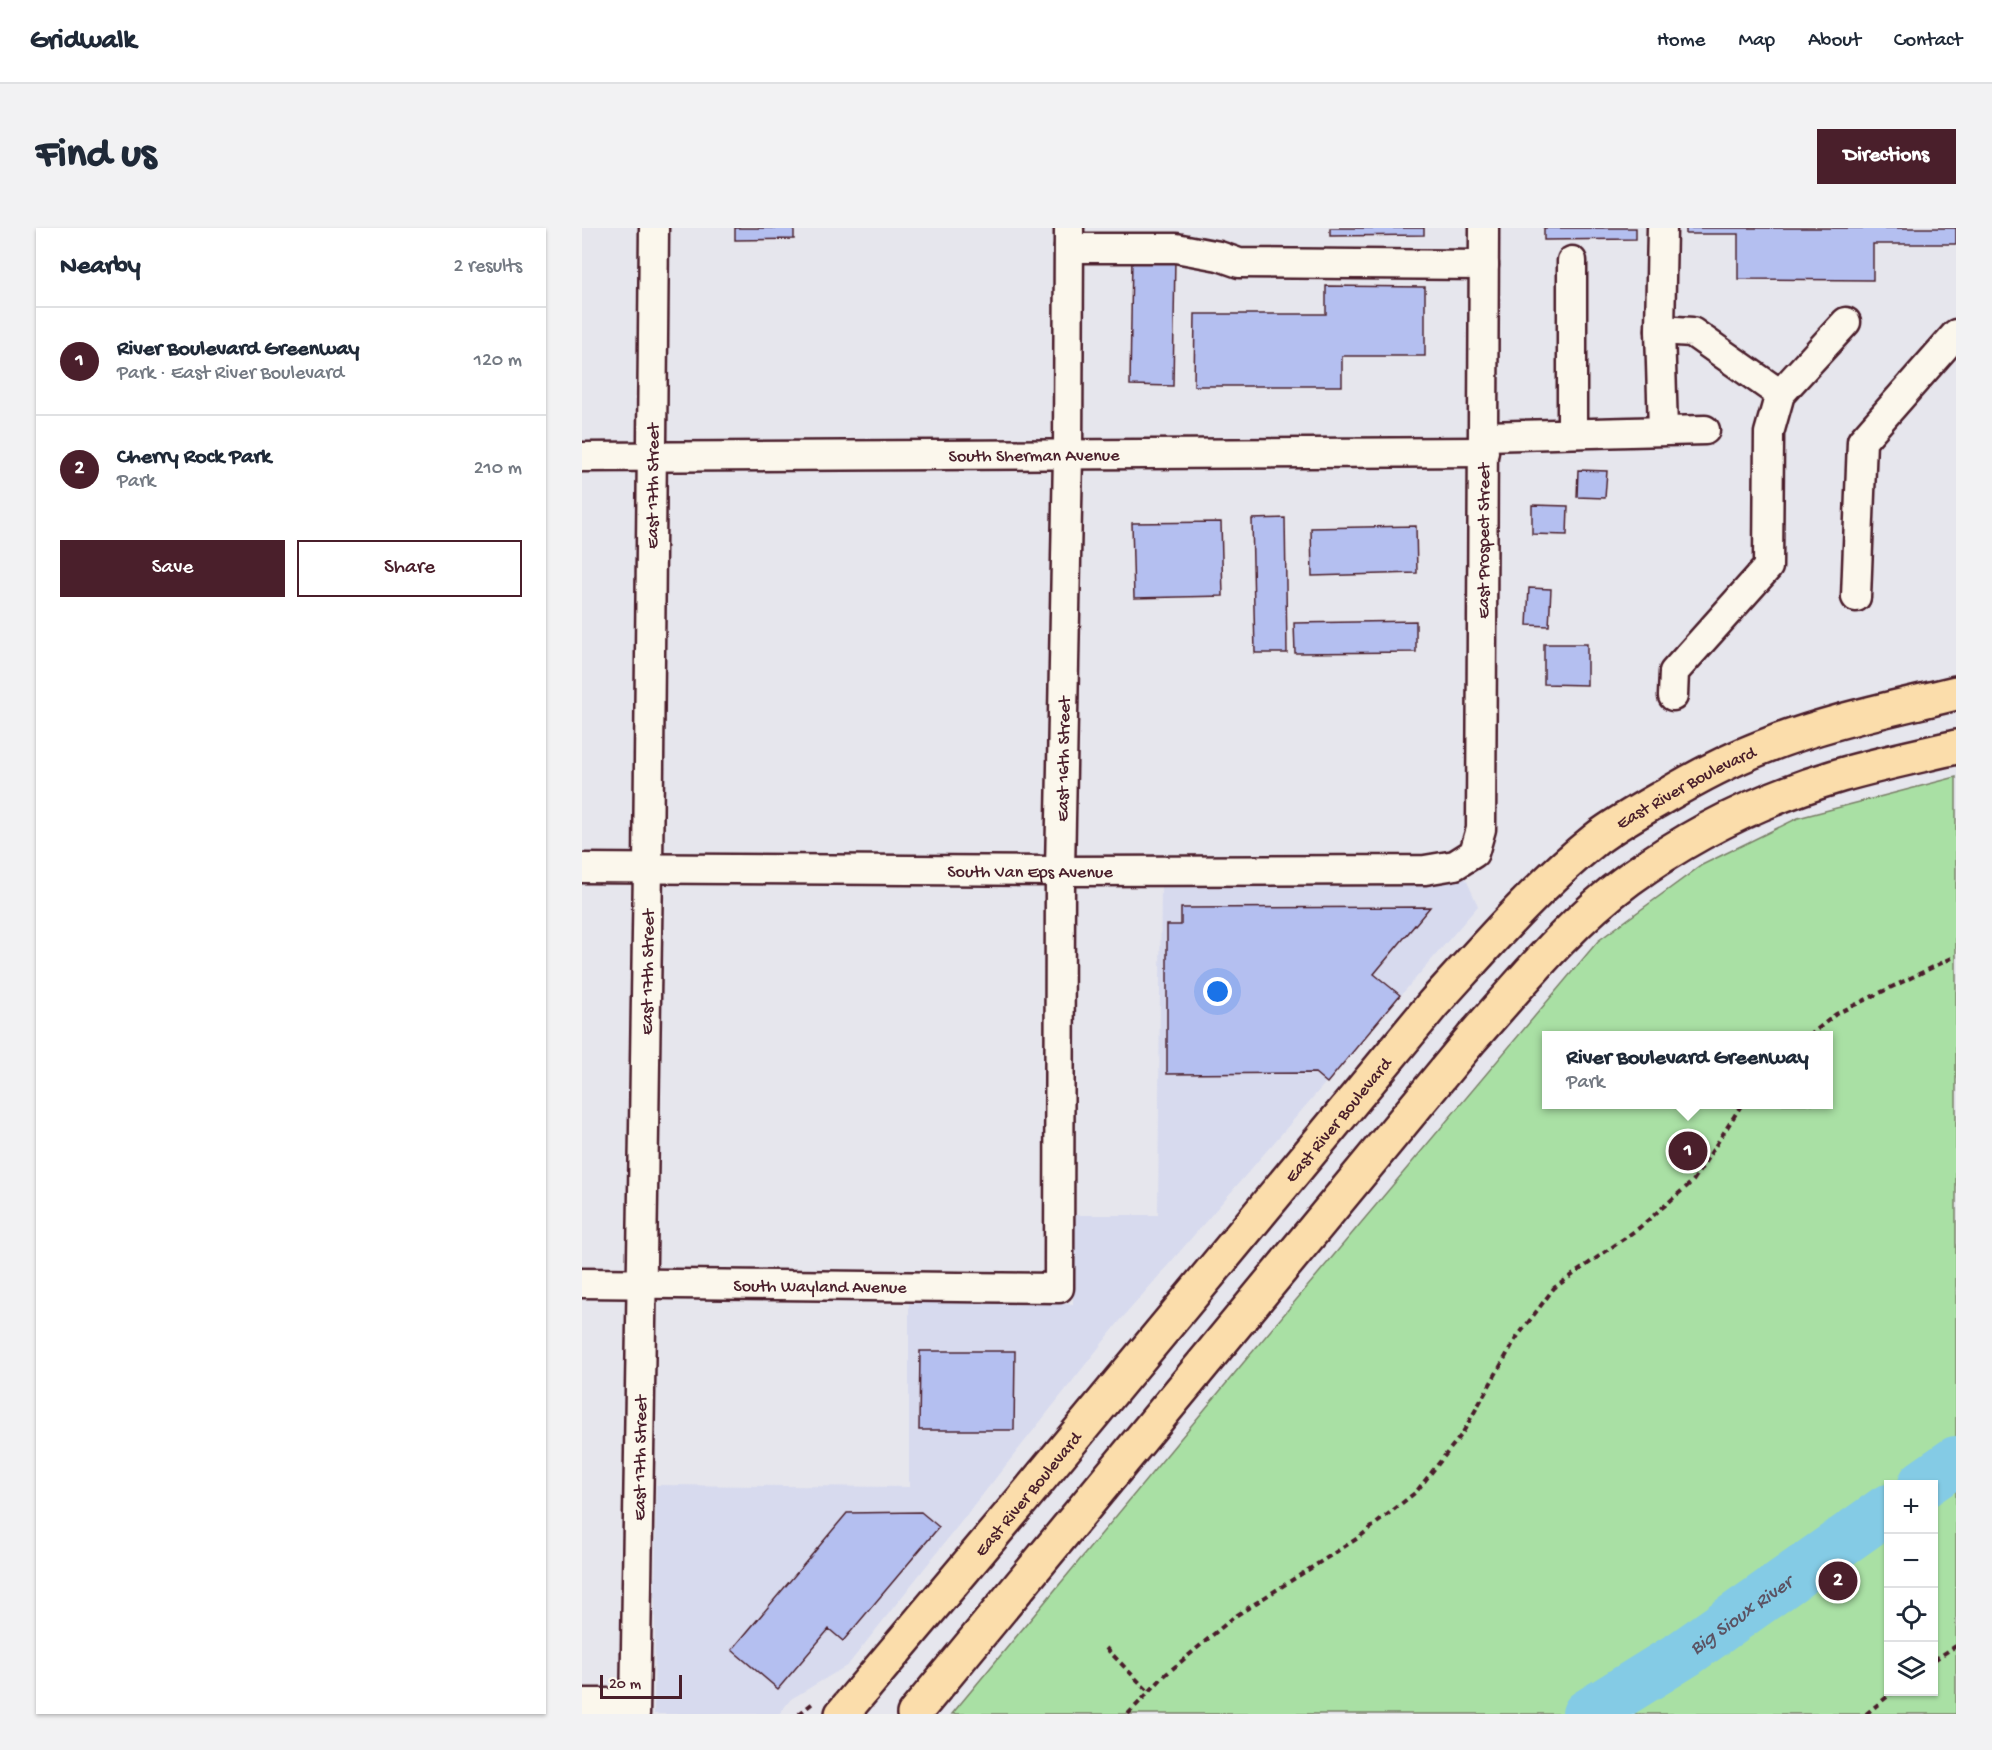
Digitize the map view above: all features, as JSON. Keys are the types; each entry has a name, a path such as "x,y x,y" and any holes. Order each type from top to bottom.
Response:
{"main road":[{"name":"East River Boulevard","path":"842,1714 1433,1004 1548,881 1598,838 1644,807 1706,773 1763,747 1826,726 1956,693"},
{"path":"914,1714 1472,1038 1583,919 1628,880 1729,819 1782,795 1840,775 1956,747"}],"street":[{"name":"East 17th Street","path":"634,1709 648,868 654,228"},
{"name":"East Prospect Street","path":"1474,853 1481,829 1484,228"},
{"path":"1662,228 1660,330 1663,430"},
{"path":"1069,238 1176,248 1219,256 1239,263 1484,265"},
{"name":"East 16th Street","path":"1059,1288 1060,871 1068,455 1069,238"},
{"path":"1572,261 1572,433"},
{"path":"1673,696 1674,672 1768,567 1769,433 1780,394 1846,322"},
{"path":"1660,330 1692,332 1780,394"},
{"path":"1856,597 1862,441 1956,334"},
{"name":"South Sherman Avenue","path":"582,456 1068,455 1484,444 1572,433 1705,430"},
{"name":"South Van Eps Avenue","path":"582,868 1060,871 1425,870 1455,865 1474,853"},
{"name":"South Wayland Avenue","path":"582,1284 1059,1288"},
{"path":"582,1703 634,1709"}],"path":[{"path":"1814,1031 1836,1014 1956,956"},
{"path":"1128,1714 1164,1676 1234,1617 1358,1538 1416,1492 1462,1434 1515,1340 1554,1288 1639,1228 1693,1181 1739,1109"},
{"path":"1938,1657 1956,1646"},
{"path":"1106,1648 1149,1692"},
{"path":"1866,1714 1888,1696"}],"shaded area":[{"path":"1465,877 1478,906 1119,1322 848,1665 791,1699 779,1714 654,1714 656,1485 909,1487 909,1299 1073,1304 1074,1215 1158,1215 1161,880"}],"green space":[{"path":"1956,777 1956,1459 1924,1480 1884,1480 1884,1508 1576,1714 952,1714 1244,1362 1598,941 1702,865 1798,818"},
{"path":"1956,1461 1956,1714 1587,1714 1685,1653 1884,1512 1884,1696 1938,1696 1938,1480 1929,1480"}],"building":[{"path":"735,228 794,228 794,239 735,240"},
{"path":"1330,228 1424,228 1424,235 1330,236"},
{"path":"1544,228 1636,228 1636,239 1544,240"},
{"path":"1686,228 1956,228 1956,244 1873,244 1873,280 1738,279 1738,234 1686,234"},
{"path":"1132,256 1175,257 1173,386 1130,385"},
{"path":"1326,286 1425,287 1425,356 1342,356 1342,386 1194,386 1195,314 1326,314"},
{"path":"1578,470 1607,471 1605,498 1577,497"},
{"path":"1532,505 1568,506 1567,535 1532,534"},
{"path":"1285,518 1287,653 1255,653 1252,519"},
{"path":"1221,522 1223,596 1134,598 1132,523"},
{"path":"1416,526 1417,573 1312,576 1311,528"},
{"path":"1529,588 1551,589 1549,626 1527,625"},
{"path":"1416,621 1416,652 1295,653 1294,623"},
{"path":"1544,644 1587,644 1587,685 1544,684"},
{"path":"1430,907 1374,974 1400,995 1327,1083 1315,1073 1167,1074 1167,925 1181,925 1181,908"},
{"path":"920,1351 1015,1351 1014,1430 919,1430"},
{"path":"921,1512 939,1527 843,1641 829,1629 778,1689 732,1650 847,1513"}],"waterway":[{"name":"Big Sioux River","path":"1929,1480 1956,1461"},
{"name":"Big Sioux River","path":"1587,1714 1685,1653 1884,1512"}],"place":[{"name":"River Boulevard Greenway","path":"1688,1151"},
{"name":"Cherry Rock Park","path":"1838,1581"}]}
